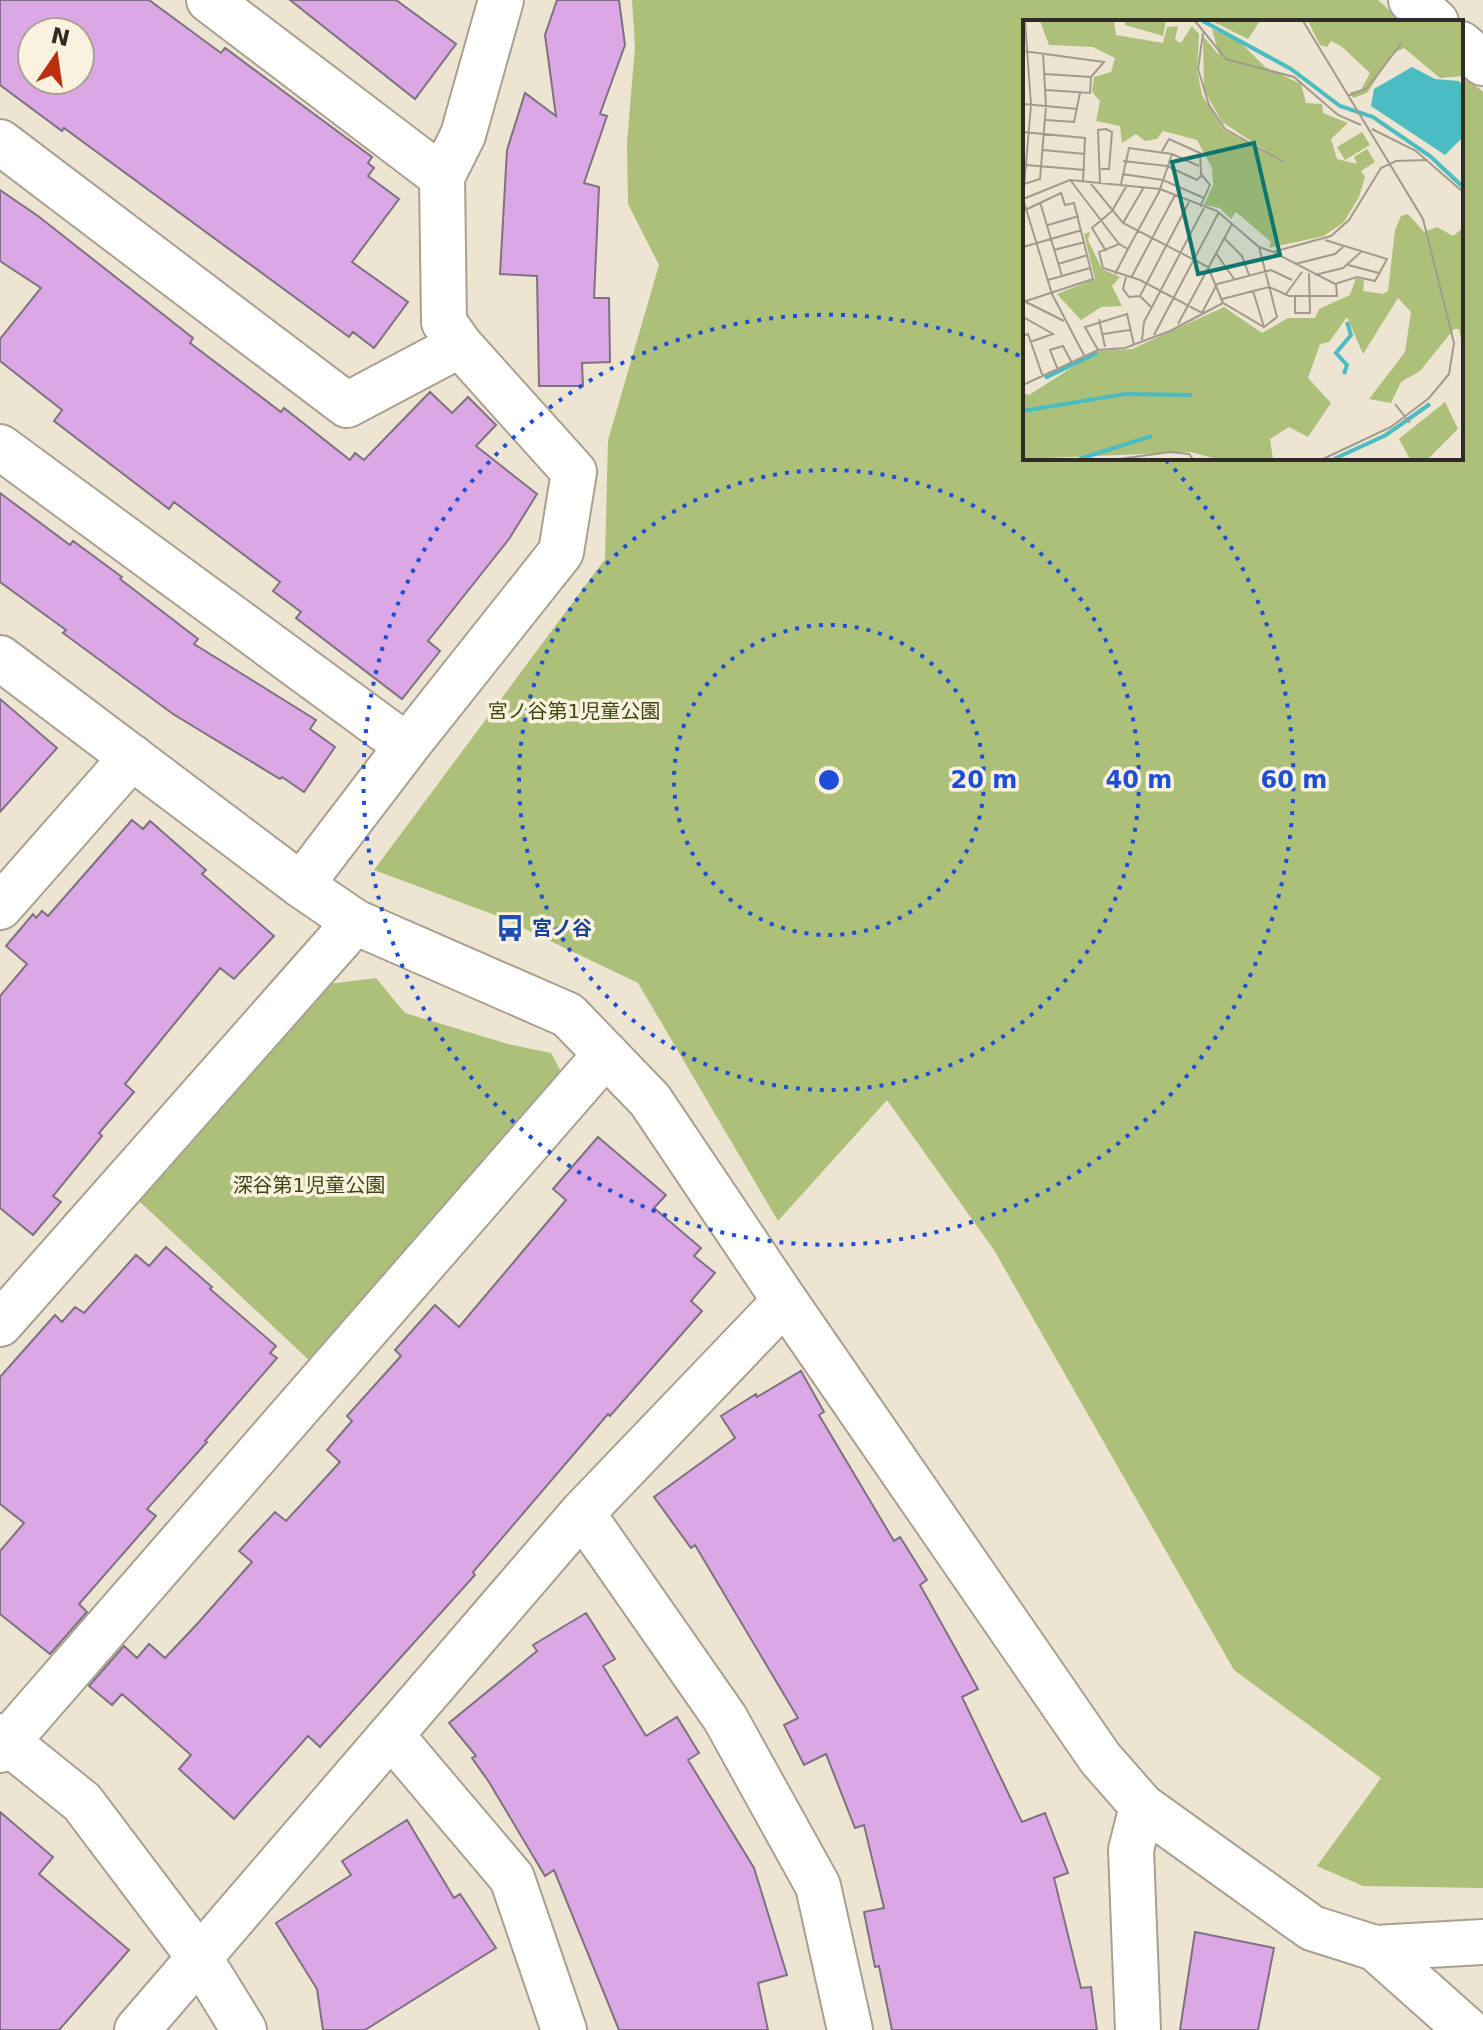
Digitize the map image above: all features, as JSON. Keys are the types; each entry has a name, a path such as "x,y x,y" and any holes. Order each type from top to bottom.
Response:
{"street":[{"path":"209,0 442,177"},
{"path":"301,885 561,552 574,472 460,345 444,322 442,177 463,135 501,0"},
{"path":"1411,0 1434,20"},
{"path":"1463,46 1483,63"},
{"path":"0,142 347,405 460,345"},
{"path":"0,447 407,746"},
{"path":"0,658 301,885 355,922 568,1015 650,1100 1100,1758 1142,1806 1312,1928 1375,1948 1483,1942"},
{"path":"0,907 132,757"},
{"path":"0,1324 355,922"},
{"path":"244,2030 199,1957 82,1802 3,1743 606,1054"},
{"path":"137,2030 582,1513 785,1301"},
{"path":"582,1513 725,1718 818,1886 850,2030"},
{"path":"391,1735 512,1878 564,2030"},
{"path":"1138,2030 1131,1850 1142,1806"},
{"path":"1375,1948 1467,2030"}],"green space":[{"name":"宮ノ谷第1児童公園","path":"632,0 1378,0 1400,20 1023,20 1023,460 1463,460 1463,75 1483,92 1483,1888 1363,1886 1317,1866 1381,1778 1234,1670 994,1250 887,1100 778,1221 638,983 500,917 374,870 605,559 608,440 659,265 628,204 627,143 635,46"},
{"name":"深谷第1児童公園","path":"376,978 405,1013 508,1044 551,1053 564,1077 311,1362 137,1199 329,984"}],"building":[{"path":"0,0 149,0 221,53 225,48 372,157 368,163 374,168 368,176 399,199 352,262 408,302 374,348 353,332 349,337 64,128 62,131 0,85"},
{"path":"290,0 396,0 456,44 415,99"},
{"path":"557,0 619,0 625,45 600,114 607,116 584,183 599,187 594,298 609,298 610,362 582,363 583,386 539,386 537,276 500,274 507,150 525,93 556,116 545,35"},
{"path":"0,190 38,216 193,338 190,343 281,412 284,408 350,460 355,453 364,460 430,392 452,413 468,397 496,425 476,446 537,494 509,539 428,641 440,651 402,699 296,618 301,612 273,591 280,582 174,502 169,509 54,421 62,410 0,361 0,339 41,288 0,261"},
{"path":"0,493 70,545 73,541 122,577 120,579 198,639 194,644 316,720 310,729 335,747 304,792 173,714 0,582"},
{"path":"0,699 57,748 0,812"},
{"path":"132,820 143,829 150,821 206,870 202,874 274,936 234,979 220,968 125,1084 134,1092 99,1133 102,1136 53,1196 61,1202 33,1235 0,1208 0,996 27,964 6,946 33,914 36,918 42,911 48,916"},
{"path":"598,1137 666,1195 654,1208 701,1248 694,1256 715,1273 691,1301 702,1311 610,1416 608,1414 473,1572 475,1575 320,1747 308,1736 234,1819 179,1769 191,1755 122,1694 112,1705 89,1686 124,1646 137,1658 149,1644 165,1658 198,1623 252,1562 239,1551 275,1512 286,1521 340,1462 327,1450 352,1421 347,1416 401,1356 395,1350 435,1305 459,1327 566,1200 553,1189"},
{"path":"166,1247 276,1346 270,1353 277,1358 147,1509 156,1516 79,1604 87,1612 50,1654 0,1614 0,1551 24,1523 0,1504 0,1377 55,1315 62,1322 75,1307 84,1313 136,1255 149,1266"},
{"path":"801,1371 824,1412 819,1415 894,1541 900,1537 927,1580 920,1585 978,1689 962,1697 1022,1822 1045,1813 1068,1873 1054,1878 1081,1988 1091,1987 1097,2030 892,2030 864,1912 884,1908 864,1825 855,1828 826,1754 804,1765 784,1725 798,1718 695,1545 691,1548 654,1497 735,1438 721,1416"},
{"path":"586,1613 615,1659 603,1666 646,1736 677,1717 699,1753 688,1760 754,1868 787,1975 758,1983 768,2030 619,2030 554,1870 545,1876 472,1758 476,1756 449,1723 537,1651 533,1645"},
{"path":"0,1812 53,1857 39,1874 129,1950 59,2030 0,2030"},
{"path":"407,1820 454,1898 460,1894 496,1948 365,2030 323,2030 317,1989 276,1923 351,1875 342,1861"},
{"path":"1195,1932 1274,1948 1258,2030 1180,2030"}],"place":[{"name":"宮ノ谷","path":"510,928"}]}
